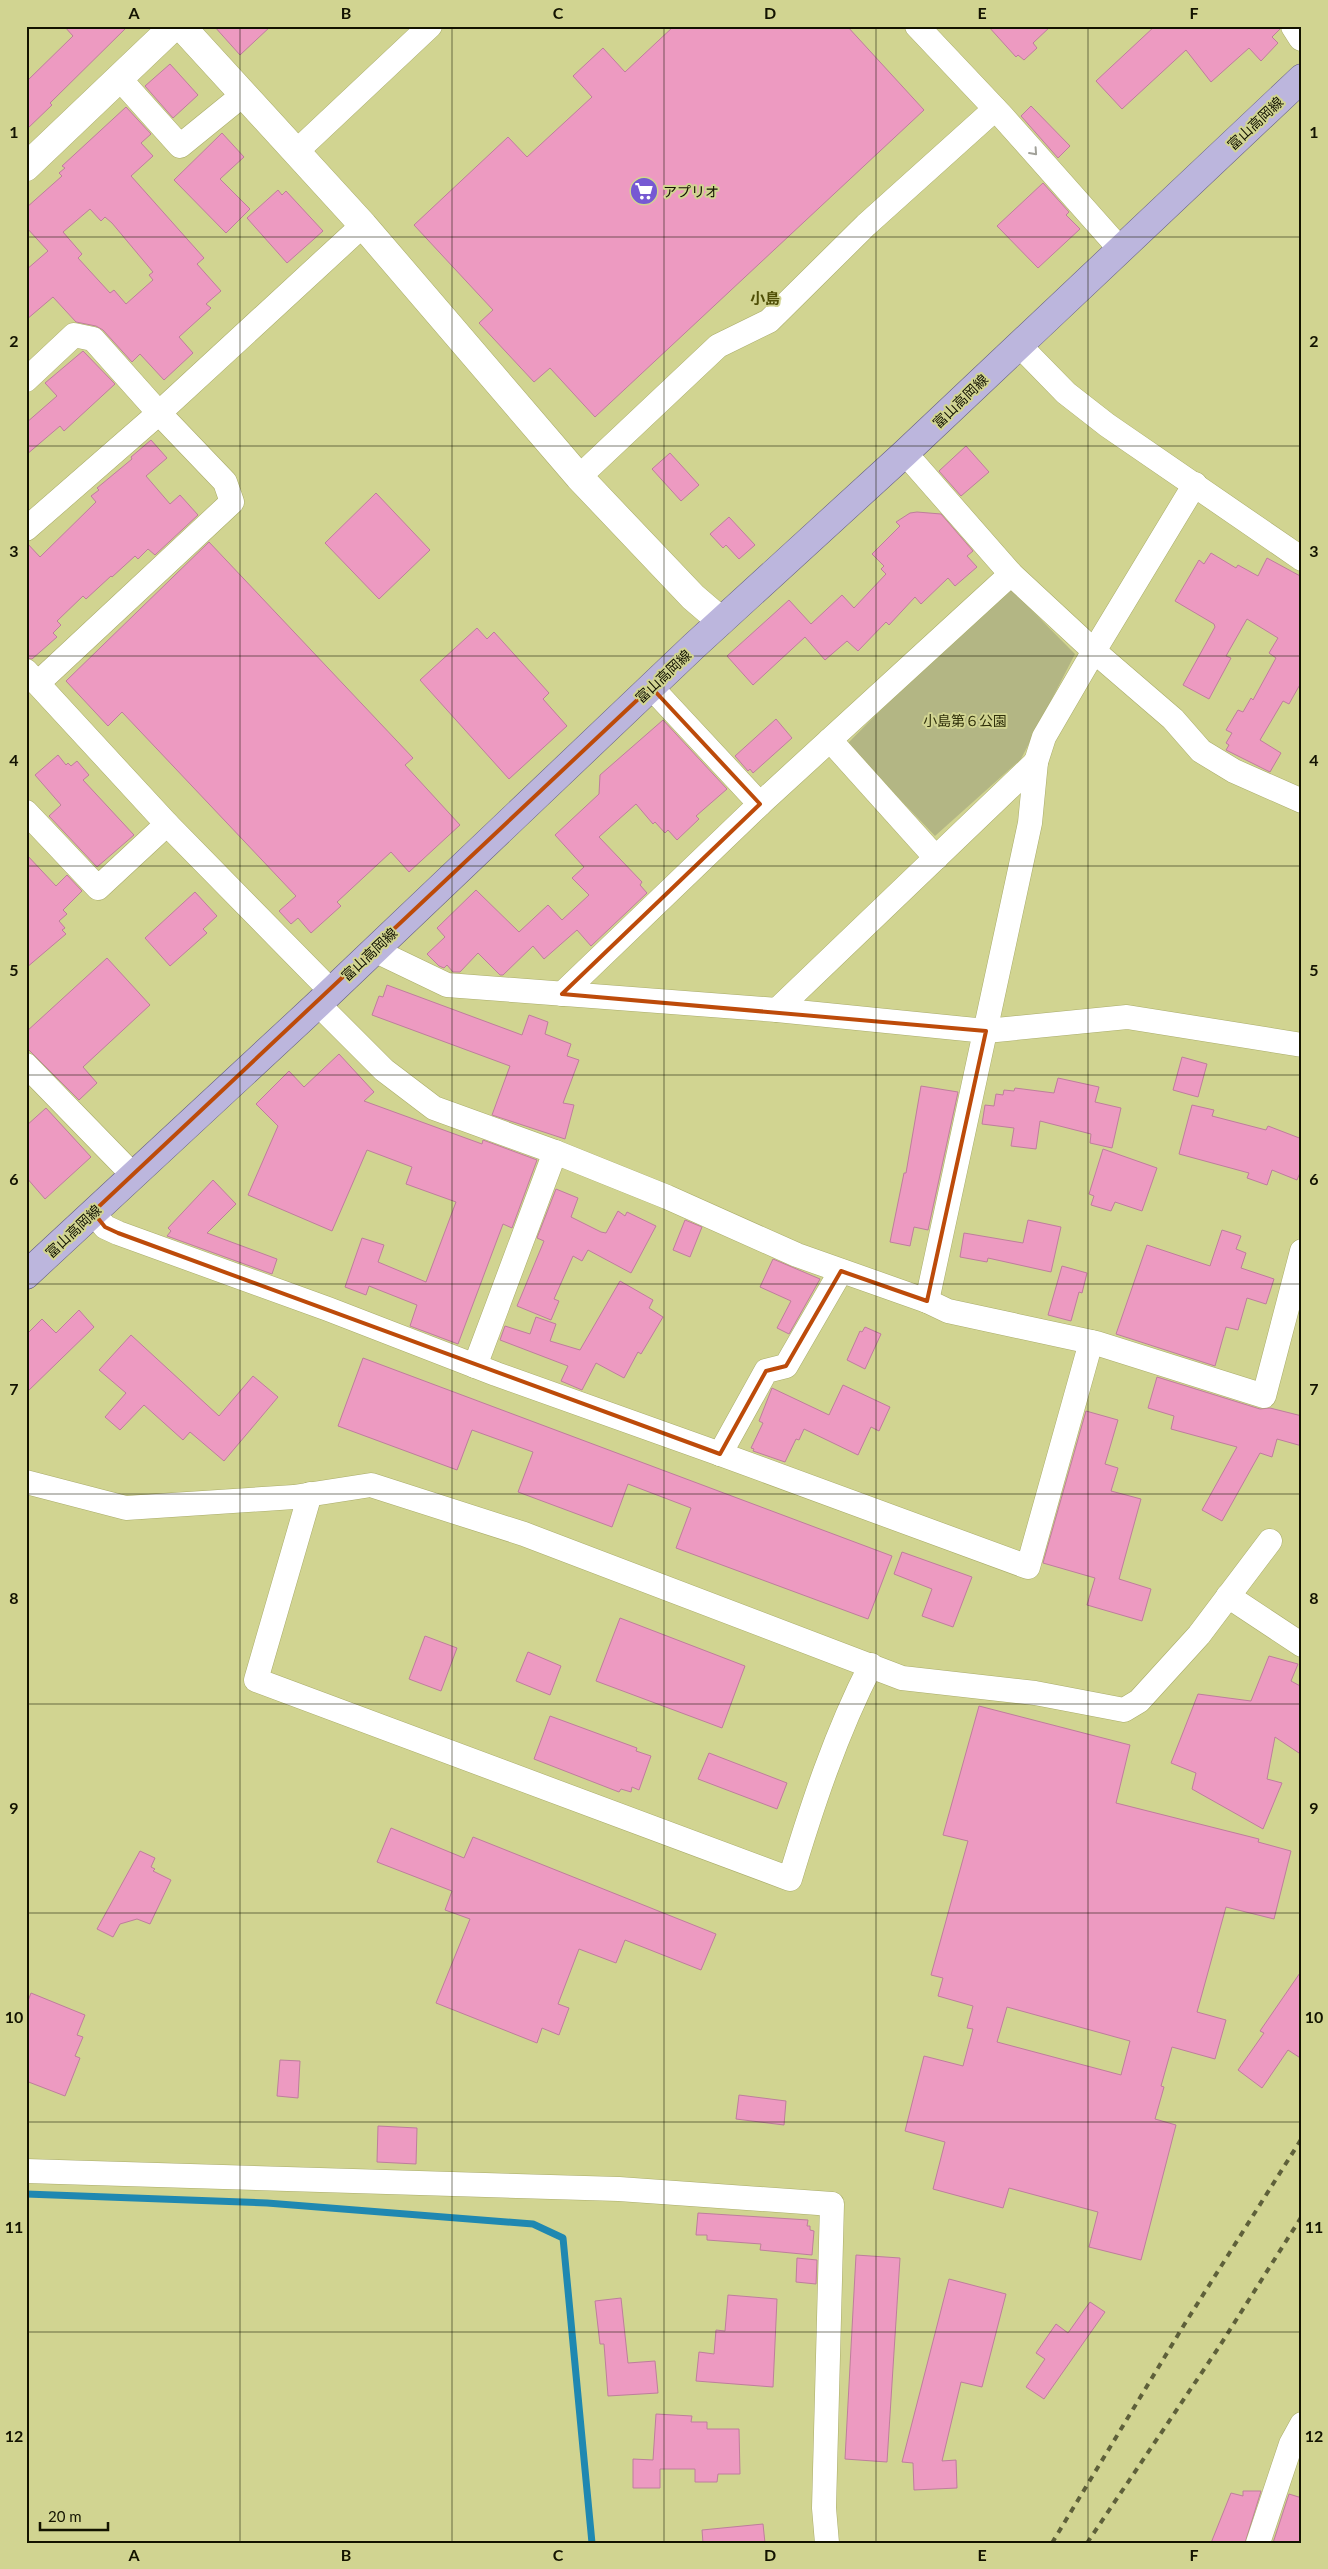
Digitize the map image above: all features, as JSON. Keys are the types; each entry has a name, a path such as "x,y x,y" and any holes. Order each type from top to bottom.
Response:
{"main road":[{"name":"富山高岡線","path":"26,1275 374,950 721,621 905,453 1302,78"}],"street":[{"path":"26,167 174,26"},
{"path":"181,26 363,225 580,477 693,597 721,621"},
{"path":"297,152 430,26"},
{"path":"917,26 998,112 1120,249"},
{"path":"1295,26 1302,37"},
{"path":"119,78 180,146 244,94"},
{"path":"580,477 718,346 769,321 866,225 998,112"},
{"path":"26,529 159,413 363,225"},
{"path":"26,380 74,335 93,339 159,413 225,482 232,502 32,677 324,997 384,1070 434,1108 555,1152 667,1197 798,1255 928,1301 948,1311 1091,1342 1264,1396 1302,1252"},
{"path":"1019,344 1066,392 1100,420 1302,559"},
{"path":"905,453 1011,574 1094,651 1173,719 1201,751 1234,771 1302,801"},
{"path":"928,1301 1030,823 1036,762 1044,737 1195,484"},
{"path":"562,994 760,804 1011,574"},
{"path":"651,687 760,804"},
{"path":"830,740 936,858"},
{"path":"777,1010 1036,762"},
{"path":"26,812 98,888 167,824"},
{"path":"374,950 448,985 777,1010 986,1031 1128,1017 1302,1045"},
{"path":"26,1065 133,1175"},
{"path":"475,1366 555,1152"},
{"path":"93,1212 105,1227 118,1233 328,1309 475,1366 1028,1567 1091,1342"},
{"path":"720,1454 766,1371 786,1366 841,1271"},
{"path":"26,1482 126,1508 294,1497 371,1485 524,1534 902,1678 1035,1693 1124,1710 1145,1694 1199,1635 1270,1542"},
{"path":"310,1494 256,1680 790,1878 812,1808 851,1704 871,1665"},
{"path":"1228,1596 1302,1645"},
{"path":"26,2171 620,2188 832,2204 824,2508 826,2543"},
{"path":"1258,2543 1291,2444 1302,2424"}],"highlighted area":[{"path":"651,687 760,804 562,994 986,1031 927,1301 841,1271 786,1366 766,1371 720,1454 105,1227 93,1212"}],"green space":[{"name":"小島第６公園","path":"1006,584 1075,654 1021,759 935,836 847,744"}],"building":[{"path":"64,26 128,26 50,103 52,105 26,130 26,82 73,36"},
{"path":"214,26 271,26 240,55"},
{"name":"アプリオ","path":"674,26 847,26 924,110 595,417 550,368 534,382 479,323 493,310 414,225 508,137 527,157 592,97 573,76 603,48 625,72"},
{"path":"988,26 1051,26 1033,43 1037,48 1024,60 1018,55 1016,57"},
{"path":"1155,26 1279,26 1280,29 1272,37 1278,43 1261,61 1249,48 1211,82 1186,50 1122,109 1096,81"},
{"path":"170,64 198,95 173,118 145,86"},
{"path":"1031,106 1070,146 1058,158 1021,116"},
{"path":"126,107 151,134 141,143 153,156 131,176 204,258 197,264 221,291 206,304 211,308 179,337 193,353 164,380 140,354 132,362 103,330 96,326 76,322 53,297 26,320 26,270 48,251 26,227 26,208 62,176 59,173 65,168 62,166","holes":["90,209 101,221 105,217 112,223 153,272 149,275 153,280 126,304 114,290 110,293 78,258 82,254 63,232"]},
{"path":"222,133 244,157 220,179 250,209 226,233 174,180"},
{"path":"1043,183 1069,212 1066,215 1080,229 1038,268 997,226"},
{"path":"278,190 282,195 286,191 323,231 287,263 247,218"},
{"path":"83,351 115,384 64,431 60,426 26,455 26,423 57,396 45,383"},
{"path":"151,440 167,458 146,476 170,504 180,495 198,515 155,555 148,549 138,559 135,556 86,599 83,596 57,621 61,625 53,633 57,637 32,659 26,658 26,542 40,557 96,502 91,496 99,490 97,488 132,459 131,457"},
{"path":"966,446 989,472 961,496 939,471"},
{"path":"670,453 699,485 681,501 652,469"},
{"path":"376,493 430,550 379,599 325,543"},
{"path":"910,513 941,514 973,551 967,556 977,567 955,586 948,578 921,604 915,597 889,625 886,622 858,651 847,641 825,660 805,637 753,685 727,656 789,600 811,624 842,595 854,608 886,574 881,569 884,566 872,554 900,526 896,522"},
{"path":"729,517 755,545 739,559 726,545 723,548 710,534"},
{"path":"209,542 413,758 405,765 460,825 409,872 391,852 337,902 341,906 311,933 298,918 291,924 279,911 296,896 122,712 108,726 66,681"},
{"path":"1211,553 1236,568 1238,565 1258,576 1267,558 1302,577 1302,681 1289,704 1283,701 1260,740 1281,753 1270,772 1226,750 1229,745 1226,743 1232,733 1226,730 1238,710 1243,712 1251,698 1253,700 1276,658 1269,653 1278,638 1247,619 1226,656 1231,658 1209,699 1183,685 1215,627 1214,624 1175,601 1199,560 1204,564"},
{"path":"477,628 487,639 494,632 549,693 543,699 567,726 509,779 420,680"},
{"path":"776,719 792,738 753,773 750,769 748,771 735,756"},
{"path":"663,720 727,789 696,816 699,819 677,840 668,830 665,833 655,822 653,824 636,804 599,837 642,882 640,885 647,893 591,946 577,930 544,959 533,946 503,975 500,975 478,953 460,972 453,972 447,965 444,968 439,966 427,954 445,937 437,928 476,890 519,932 548,905 562,920 589,895 572,878 584,867 555,835 599,794 600,775"},
{"path":"58,755 66,765 68,763 71,766 77,761 89,775 83,780 134,835 97,867 49,816 61,805 35,775"},
{"path":"26,854 56,886 67,875 82,891 63,910 67,914 59,921 65,928 62,930 66,934 26,968"},
{"path":"195,892 217,916 203,929 207,933 170,966 145,938"},
{"path":"107,958 150,1005 83,1067 97,1083 79,1100 26,1047 26,1032"},
{"path":"387,985 522,1035 529,1015 548,1022 545,1034 571,1044 567,1056 579,1060 563,1103 574,1105 565,1139 492,1115 510,1066 372,1015 379,996 383,997"},
{"path":"339,1054 374,1092 364,1101 482,1144 483,1140 537,1160 512,1228 503,1224 458,1344 410,1326 417,1305 369,1286 366,1295 345,1287 362,1238 384,1245 378,1262 426,1282 456,1202 406,1184 412,1167 367,1150 332,1231 248,1195 278,1126 256,1104 289,1071 304,1087"},
{"path":"1182,1057 1207,1064 1198,1097 1173,1090"},
{"path":"1058,1078 1099,1087 1095,1102 1121,1108 1112,1148 1090,1143 1091,1134 1040,1121 1036,1149 1011,1146 1014,1128 982,1124 985,1105 994,1106 996,1094 1003,1095 1004,1090 1014,1091 1015,1088 1054,1093"},
{"path":"921,1086 958,1092 928,1230 914,1227 910,1246 890,1242 904,1173 906,1173"},
{"path":"1192,1105 1214,1110 1212,1116 1266,1130 1268,1126 1302,1139 1302,1168 1297,1180 1272,1170 1267,1185 1247,1178 1249,1173 1179,1154"},
{"path":"46,1108 91,1157 45,1199 26,1177 26,1126"},
{"path":"1103,1149 1157,1168 1142,1211 1115,1202 1111,1211 1091,1205 1094,1196 1089,1194"},
{"path":"213,1180 236,1204 207,1233 277,1259 272,1274 167,1236 171,1231 168,1228"},
{"path":"556,1189 578,1198 571,1217 601,1232 606,1233 618,1211 625,1216 627,1212 656,1226 631,1273 588,1250 582,1261 573,1256 554,1299 559,1301 551,1320 517,1306 544,1241 537,1238"},
{"path":"685,1220 702,1227 690,1257 673,1250"},
{"path":"1028,1220 1061,1227 1051,1272 988,1258 987,1262 960,1257 964,1233 1023,1243"},
{"path":"1222,1230 1241,1236 1236,1249 1246,1253 1241,1268 1274,1279 1266,1304 1247,1298 1238,1330 1226,1327 1215,1366 1116,1334 1147,1245 1210,1266"},
{"path":"773,1259 820,1279 789,1334 777,1328 791,1301 760,1287"},
{"path":"1062,1266 1087,1273 1082,1293 1079,1292 1071,1321 1048,1315"},
{"path":"620,1281 653,1300 649,1308 663,1317 641,1354 638,1352 624,1378 596,1363 582,1390 561,1381 568,1366 500,1340 505,1326 530,1334 536,1317 556,1324 550,1341 580,1350"},
{"path":"79,1310 94,1327 26,1393 26,1335 42,1319 56,1333"},
{"path":"865,1327 881,1334 865,1369 847,1360 860,1331 862,1332"},
{"path":"131,1335 219,1416 253,1376 278,1397 224,1461 190,1432 183,1440 144,1405 120,1430 105,1417 126,1393 99,1370"},
{"path":"363,1358 892,1556 868,1619 676,1548 691,1508 628,1484 612,1527 518,1492 533,1452 472,1430 457,1470 338,1426"},
{"path":"1157,1377 1260,1409 1270,1408 1302,1416 1302,1446 1277,1439 1272,1457 1260,1453 1222,1521 1202,1510 1237,1447 1171,1429 1174,1416 1148,1408"},
{"path":"843,1385 890,1407 879,1431 871,1427 858,1455 804,1429 799,1440 796,1439 785,1462 753,1451 754,1449 751,1448 763,1423 759,1421 772,1388 829,1415"},
{"path":"1086,1411 1118,1420 1105,1464 1118,1468 1111,1491 1141,1499 1119,1579 1151,1589 1142,1621 1087,1605 1095,1578 1043,1563"},
{"path":"902,1552 972,1577 953,1627 922,1616 932,1589 894,1574"},
{"path":"620,1618 745,1666 722,1728 596,1681"},
{"path":"425,1636 457,1648 441,1691 409,1679"},
{"path":"528,1652 561,1666 550,1695 516,1681"},
{"path":"1269,1656 1298,1664 1291,1681 1302,1687 1302,1755 1275,1737 1267,1779 1282,1783 1263,1829 1192,1789 1196,1773 1171,1763 1198,1694 1251,1701"},
{"path":"979,1706 1130,1745 1116,1803 1259,1839 1258,1842 1291,1851 1274,1919 1226,1907 1197,2012 1226,2020 1215,2059 1172,2047 1161,2086 1164,2087 1155,2119 1176,2125 1141,2260 1089,2247 1098,2212 1009,2188 1003,2208 933,2189 945,2142 905,2131 924,2056 963,2066 973,2029 967,2028 973,2006 938,1996 943,1978 931,1975 968,1841 943,1835","holes":["1007,2007 1130,2041 1121,2075 997,2042"]},
{"path":"550,1716 637,1748 636,1751 651,1756 639,1790 632,1787 631,1792 621,1789 619,1792 534,1759"},
{"path":"709,1753 787,1783 777,1809 698,1779"},
{"path":"391,1828 464,1858 473,1837 716,1934 701,1970 625,1940 616,1963 579,1949 558,2004 569,2008 559,2035 542,2028 537,2043 436,2003 470,1919 445,1910 452,1891 377,1862"},
{"path":"140,1851 155,1858 151,1867 155,1869 153,1871 171,1880 150,1924 137,1919 120,1924 113,1937 97,1929"},
{"path":"1302,1970 1302,2059 1288,2050 1262,2088 1238,2070 1264,2033 1260,2031"},
{"path":"31,1993 85,2015 77,2035 83,2037 75,2056 80,2058 65,2096 26,2081 26,2006"},
{"path":"280,2060 300,2061 298,2098 277,2096"},
{"path":"739,2095 786,2101 784,2125 736,2119"},
{"path":"378,2126 417,2128 416,2164 377,2162"},
{"path":"698,2213 808,2220 807,2226 810,2226 810,2230 814,2231 812,2255 760,2250 761,2244 707,2240 707,2235 696,2235"},
{"path":"856,2255 900,2258 887,2462 845,2459"},
{"path":"797,2258 817,2260 816,2284 796,2282"},
{"path":"949,2279 1006,2294 982,2387 961,2382 942,2461 956,2460 957,2488 914,2490 913,2463 902,2462"},
{"path":"728,2295 777,2299 773,2387 696,2381 699,2352 714,2354 716,2330 725,2331"},
{"path":"621,2298 628,2363 655,2361 658,2393 608,2396 604,2344 600,2344 595,2301"},
{"path":"1090,2302 1105,2312 1044,2399 1026,2387 1045,2359 1036,2353 1056,2324 1068,2333"},
{"path":"656,2414 692,2416 691,2422 707,2422 707,2429 739,2429 740,2474 718,2474 717,2482 695,2482 695,2469 660,2469 660,2488 633,2488 633,2459 653,2460"},
{"path":"1243,2491 1261,2491 1245,2543 1211,2543 1231,2493 1243,2496"},
{"path":"1289,2494 1302,2498 1302,2543 1273,2543"},
{"path":"763,2524 765,2543 703,2543 702,2530"}],"waterway":[{"path":"26,2194 267,2203 533,2224 563,2238 592,2543"}],"railway":[{"path":"1052,2543 1184,2325 1302,2138"},
{"path":"1087,2543 1219,2347 1302,2216"}],"place":[{"name":"アプリオ","path":"644,191"}],"district":[{"name":"小島","path":"765,298"}]}
